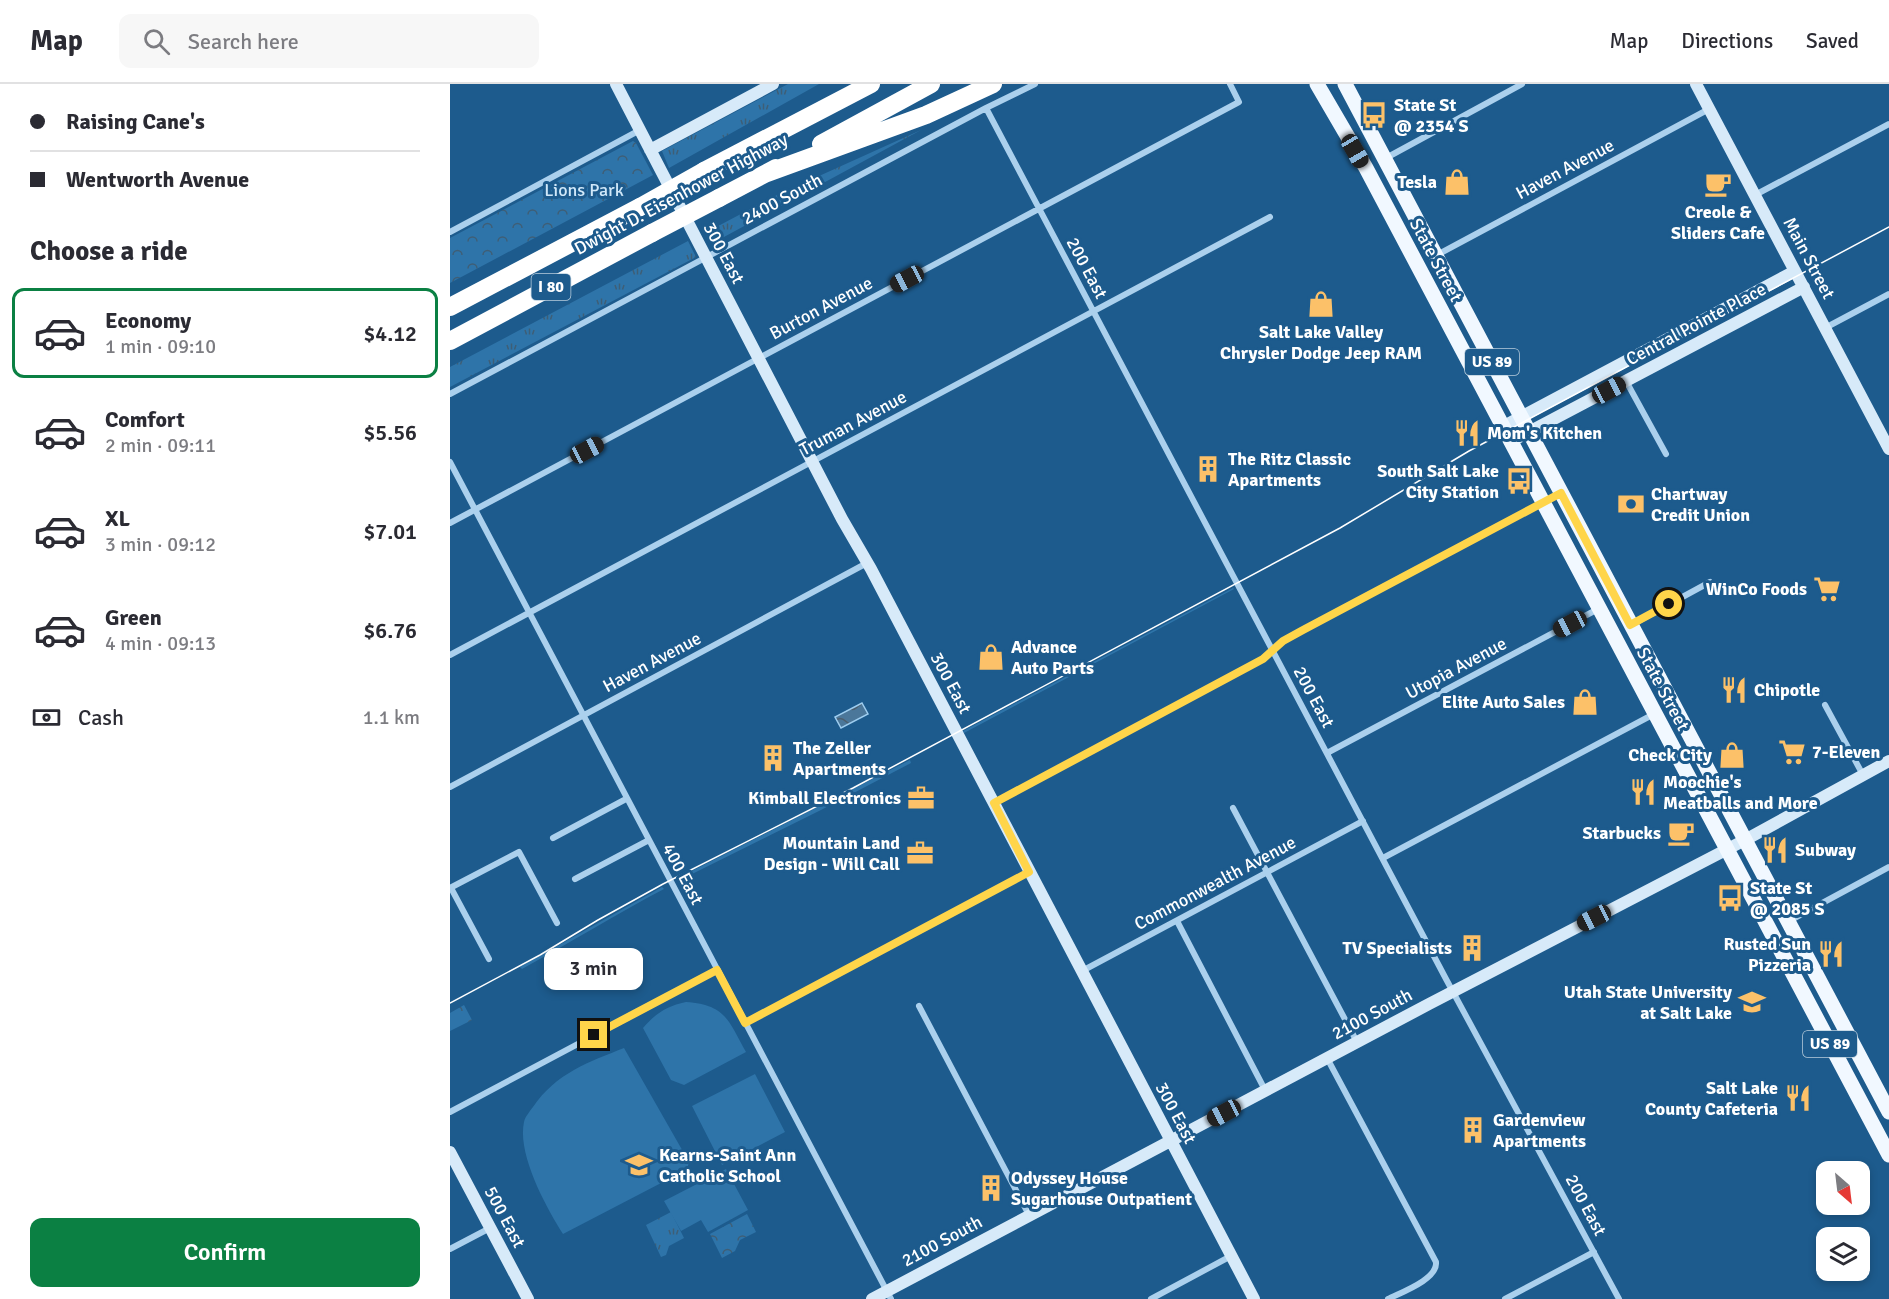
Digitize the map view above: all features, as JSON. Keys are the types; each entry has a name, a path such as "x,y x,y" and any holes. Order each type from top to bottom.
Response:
{"highway":[{"path":"757,144 847,84"},
{"name":"Dwight D. Eisenhower Highway","path":"450,307 871,84"},
{"name":"Dwight D. Eisenhower Highway","path":"450,341 931,84"},
{"path":"767,173 926,115 993,84"}],"main road":[{"name":"State Street","path":"1317,84 1366,168 1889,1155"},
{"name":"State Street","path":"1345,84 1889,1112"},
{"path":"1335,115 1349,118 1370,156 1384,159"},
{"path":"1366,168 1381,173 1395,197 1404,197"},
{"path":"1579,572 1589,573 1619,622 1630,625"}],"street":[{"name":"300 East","path":"615,84 1254,1299"},
{"path":"650,150 773,84"},
{"name":"2400 South","path":"450,394 1035,84"},
{"name":"Burton Avenue","path":"450,523 1239,102 1230,84"},
{"path":"1384,159 1522,84"},
{"name":"Main Street","path":"1696,84 1889,449"},
{"name":"200 East","path":"986,108 1453,992 1619,1299"},
{"name":"Haven Avenue","path":"1435,255 1709,109"},
{"path":"1755,195 1889,124"},
{"path":"450,232 640,130"},
{"name":"Truman Avenue","path":"450,655 1270,218"},
{"name":"Central Pointe Place","path":"1502,427 1795,271"},
{"name":"Central Pointe Place","path":"1510,442 1804,287"},
{"path":"1825,328 1889,294"},
{"path":"1626,381 1666,454"},
{"name":"400 East","path":"450,462 889,1295"},
{"path":"994,803 1263,659 1283,641 1303,630 1561,493"},
{"name":"Haven Avenue","path":"450,787 867,562"},
{"path":"1630,625 1710,582"},
{"name":"Utopia Avenue","path":"1327,753 1599,609"},
{"path":"1825,705 1863,775"},
{"path":"1383,858 1654,714"},
{"name":"2100 South","path":"872,1299 889,1295 1029,1215 1745,840 1889,761"},
{"path":"553,838 626,799"},
{"path":"1233,808 1357,1042"},
{"name":"Commonwealth Avenue","path":"1082,971 1363,821"},
{"path":"575,879 649,840"},
{"path":"489,959 450,888 519,852 557,923"},
{"path":"1788,921 1889,867"},
{"path":"745,1023 1029,872"},
{"path":"1177,921 1265,1090"},
{"path":"450,1112 717,970"},
{"path":"919,1006 1029,1215"},
{"path":"1328,1058 1435,1259 1436,1268 1428,1278 1388,1299"},
{"name":"500 East","path":"450,1152 528,1299"},
{"path":"450,1249 490,1228"},
{"path":"1505,1299 1594,1252"},
{"path":"1151,1299 1231,1256"}],"green space":[{"path":"788,84 819,84 669,168 662,151"},
{"path":"921,130 711,244 705,233 777,195"},
{"name":"Lions Park","path":"633,141 653,175 450,283 450,238"},
{"path":"688,241 696,257 450,387 450,367"},
{"path":"1234,589 964,733 963,731"},
{"path":"910,760 911,763 821,810 682,879 680,877"},
{"path":"662,887 664,889 540,959 522,969 520,967"},
{"path":"686,1002 710,1007 724,1016 746,1052 684,1085 671,1080 643,1028 662,1011"},
{"path":"464,1005 472,1020 450,1031 450,1013"},
{"path":"624,1048 689,1162 686,1173 664,1184 663,1182 563,1234 534,1180 525,1149 523,1135 525,1120 542,1095 563,1077 586,1064"},
{"path":"755,1074 785,1132 722,1165 692,1106"},
{"path":"726,1169 748,1210 708,1232 701,1220 681,1231 664,1201"},
{"path":"671,1212 684,1238 669,1246 666,1255 661,1257 646,1225"},
{"path":"747,1214 756,1232 740,1240 735,1251 722,1258 710,1234"}],"water":[{"path":"862,703 868,714 841,728 835,717"}],"tram line":[{"path":"450,1003 540,955 663,884 853,788 1340,528 1469,451 1889,227"}],"place":[{"name":"State St @ 2354 S","path":"1374,115"},
{"name":"Tesla","path":"1457,182"},
{"name":"Creole & Sliders Cafe","path":"1718,184"},
{"name":"Salt Lake Valley Chrysler Dodge Jeep RAM","path":"1321,304"},
{"name":"Mom's Kitchen","path":"1467,433"},
{"name":"The Ritz Classic Apartments","path":"1208,469"},
{"name":"South Salt Lake City Station","path":"1519,481"},
{"name":"Chartway Credit Union","path":"1631,504"},
{"name":"WinCo Foods","path":"1827,589"},
{"name":"Advance Auto Parts","path":"991,657"},
{"name":"Chipotle","path":"1734,690"},
{"name":"Elite Auto Sales","path":"1585,702"},
{"name":"7-Eleven","path":"1792,752"},
{"name":"Check City","path":"1732,755"},
{"name":"The Zeller Apartments","path":"773,758"},
{"name":"Moochie's Meatballs and More","path":"1643,792"},
{"name":"Kimball Electronics","path":"921,798"},
{"name":"Starbucks","path":"1681,833"},
{"name":"Subway","path":"1775,850"},
{"name":"Mountain Land Design - Will Call","path":"920,853"},
{"name":"State St @ 2085 S","path":"1730,898"},
{"name":"TV Specialists","path":"1472,948"},
{"name":"Rusted Sun Pizzeria","path":"1831,954"},
{"name":"Utah State University at Salt Lake","path":"1752,1002"},
{"name":"Salt Lake County Cafeteria","path":"1798,1098"},
{"name":"Gardenview Apartments","path":"1473,1130"},
{"name":"Kearns-Saint Ann Catholic School","path":"639,1165"},
{"name":"Odyssey House Sugarhouse Outpatient","path":"991,1188"}],"route":[{"path":"594,1035 717,970 745,1023 1029,872 994,803 1263,659 1283,641 1303,630 1561,493 1630,625 1669,604"}]}
